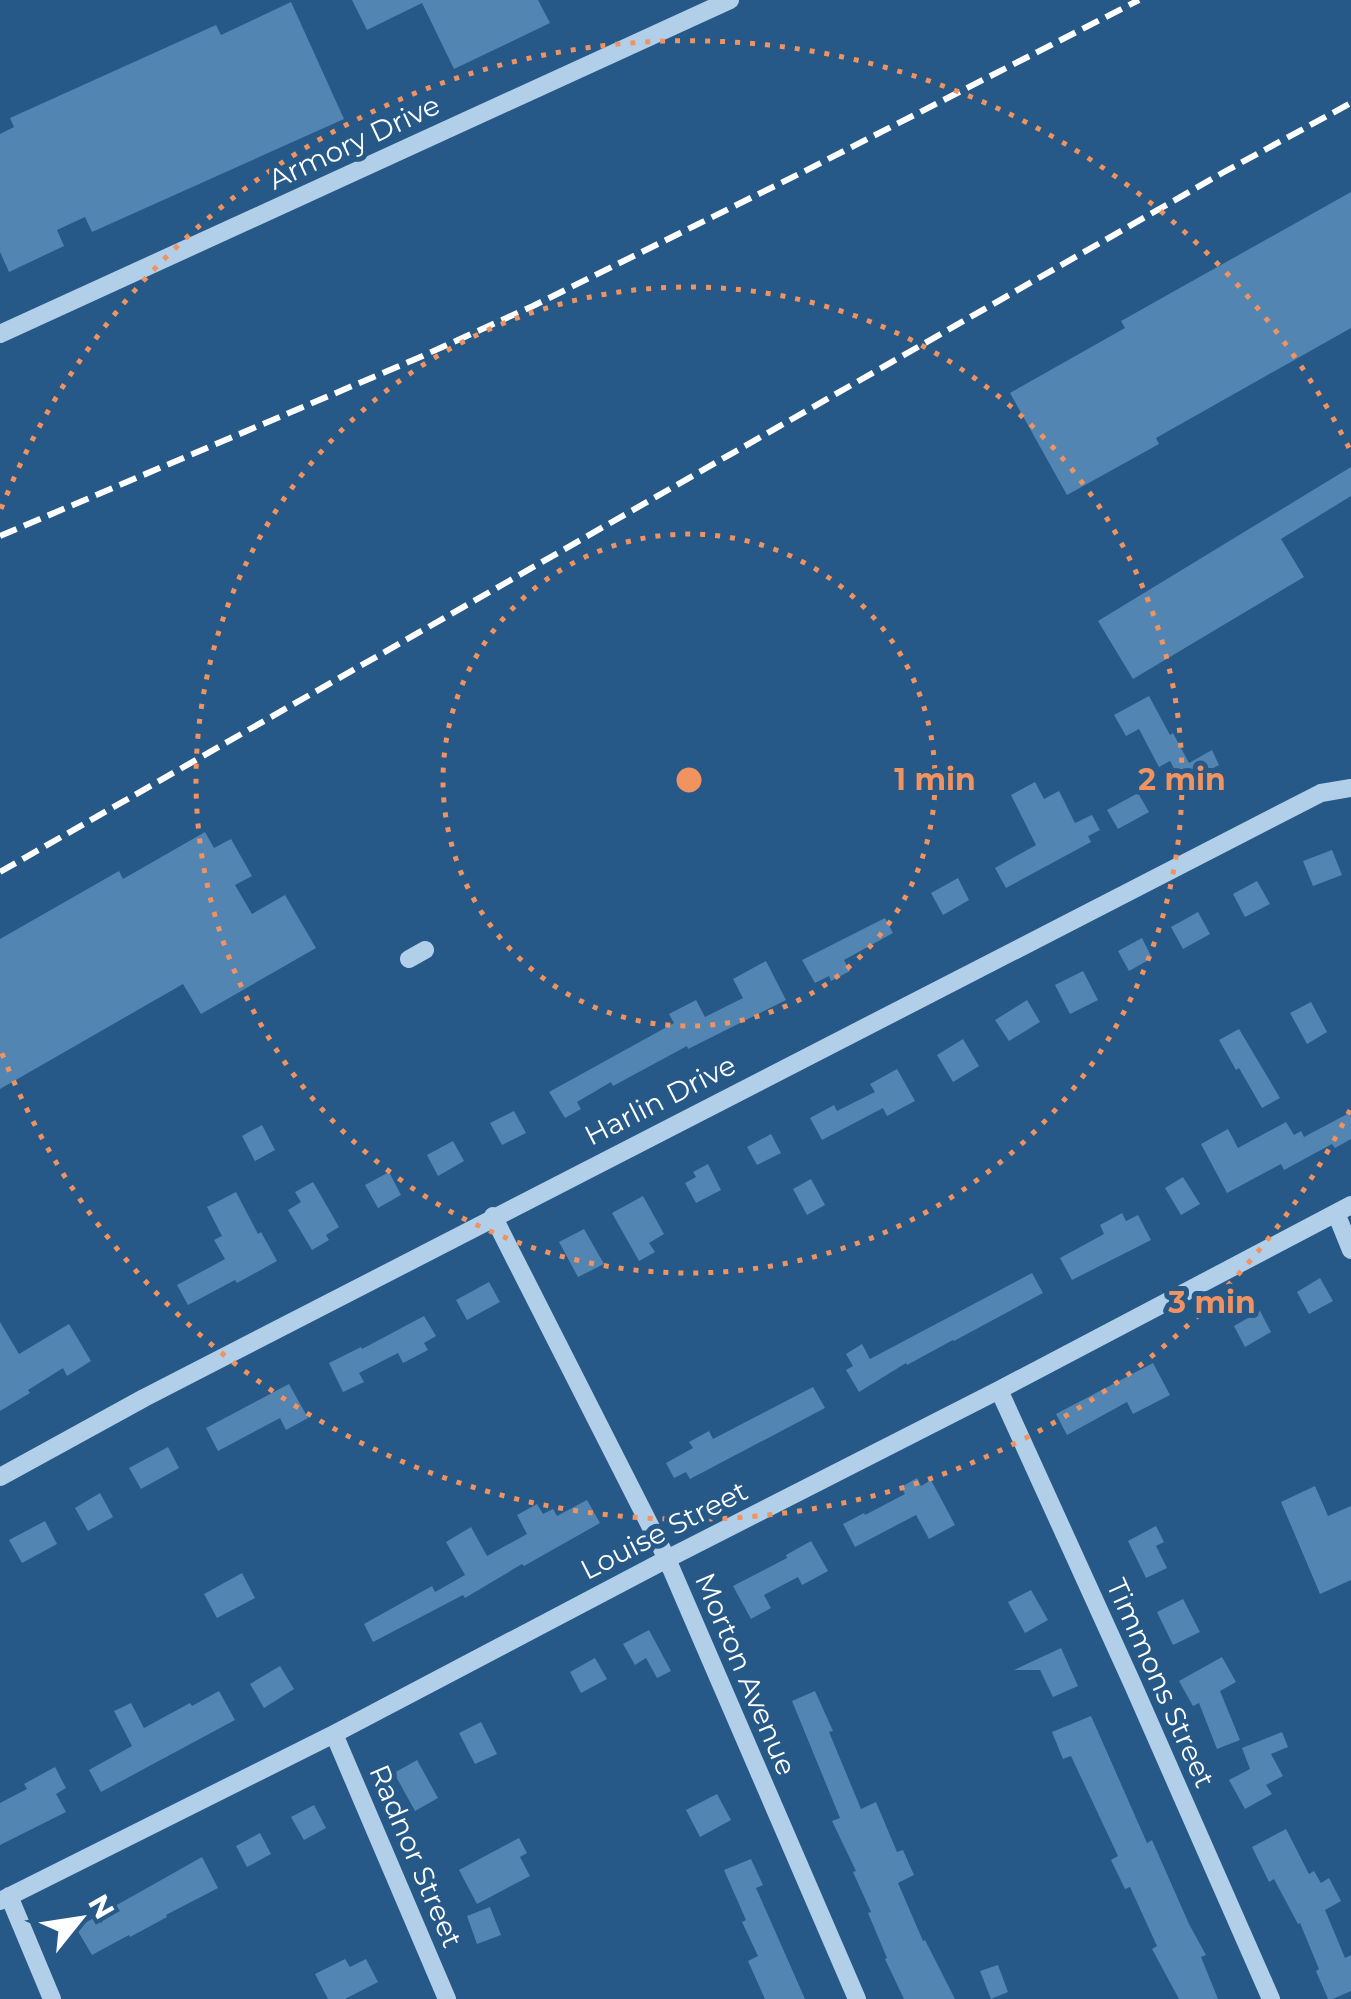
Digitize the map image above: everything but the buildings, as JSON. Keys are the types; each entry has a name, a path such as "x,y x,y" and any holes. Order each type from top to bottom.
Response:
{"street":[{"name":"Armory Drive","path":"0,334 730,0"},
{"name":"Harlin Drive","path":"0,1478 144,1398 493,1216 1320,792 1351,788"},
{"path":"1344,1210 1351,1250"},
{"name":"Louise Street","path":"5,1899 334,1734 1344,1210"},
{"name":"Morton Avenue","path":"493,1216 667,1559 856,1999"},
{"name":"Timmons Street","path":"999,1390 1270,1999"},
{"name":"Radnor Street","path":"334,1734 447,1999"},
{"path":"5,1899 52,1999"}],"railway":[{"path":"0,536 533,306 1139,0"},
{"path":"0,872 1351,103"}]}
